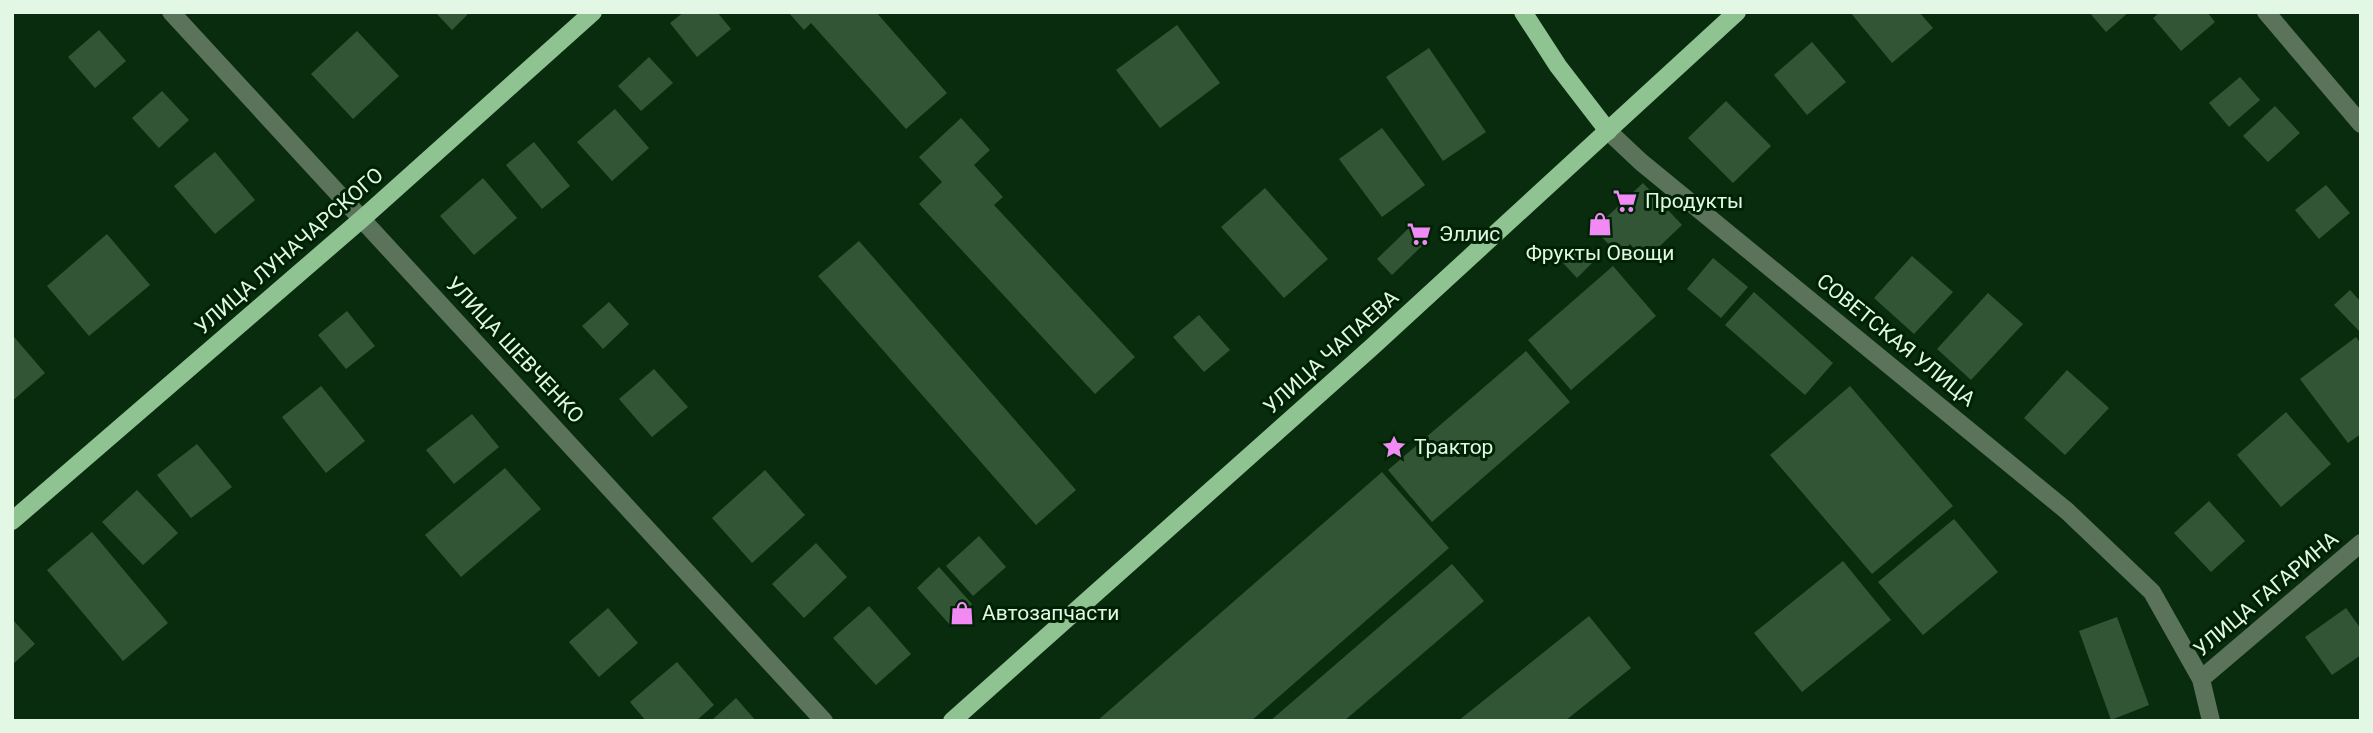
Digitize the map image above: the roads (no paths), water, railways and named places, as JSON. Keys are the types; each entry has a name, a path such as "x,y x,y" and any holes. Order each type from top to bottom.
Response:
{"main road":[{"name":"УЛИЦА ЛУНАЧАРСКОГО","path":"12,521 363,218 593,12"},
{"name":"СОВЕТСКАЯ УЛИЦА","path":"1523,12 1558,66 1608,131"},
{"name":"УЛИЦА ЧАПАЕВА","path":"952,721 1373,347 1737,12"}],"street":[{"name":"УЛИЦА ШЕВЧЕНКО","path":"171,12 824,721"},
{"path":"2266,12 2361,124"},
{"name":"СОВЕТСКАЯ УЛИЦА","path":"1608,131 1641,162 2067,511 2152,592 2201,679 2211,721"},
{"name":"УЛИЦА ГАГАРИНА","path":"2201,679 2361,544"}],"place":[{"name":"Продукты","path":"1625,201"},
{"name":"Фрукты Овощи","path":"1600,224"},
{"name":"Эллис","path":"1419,234"},
{"name":"Трактор","path":"1394,447"},
{"name":"Автозапчасти","path":"962,613"}]}
